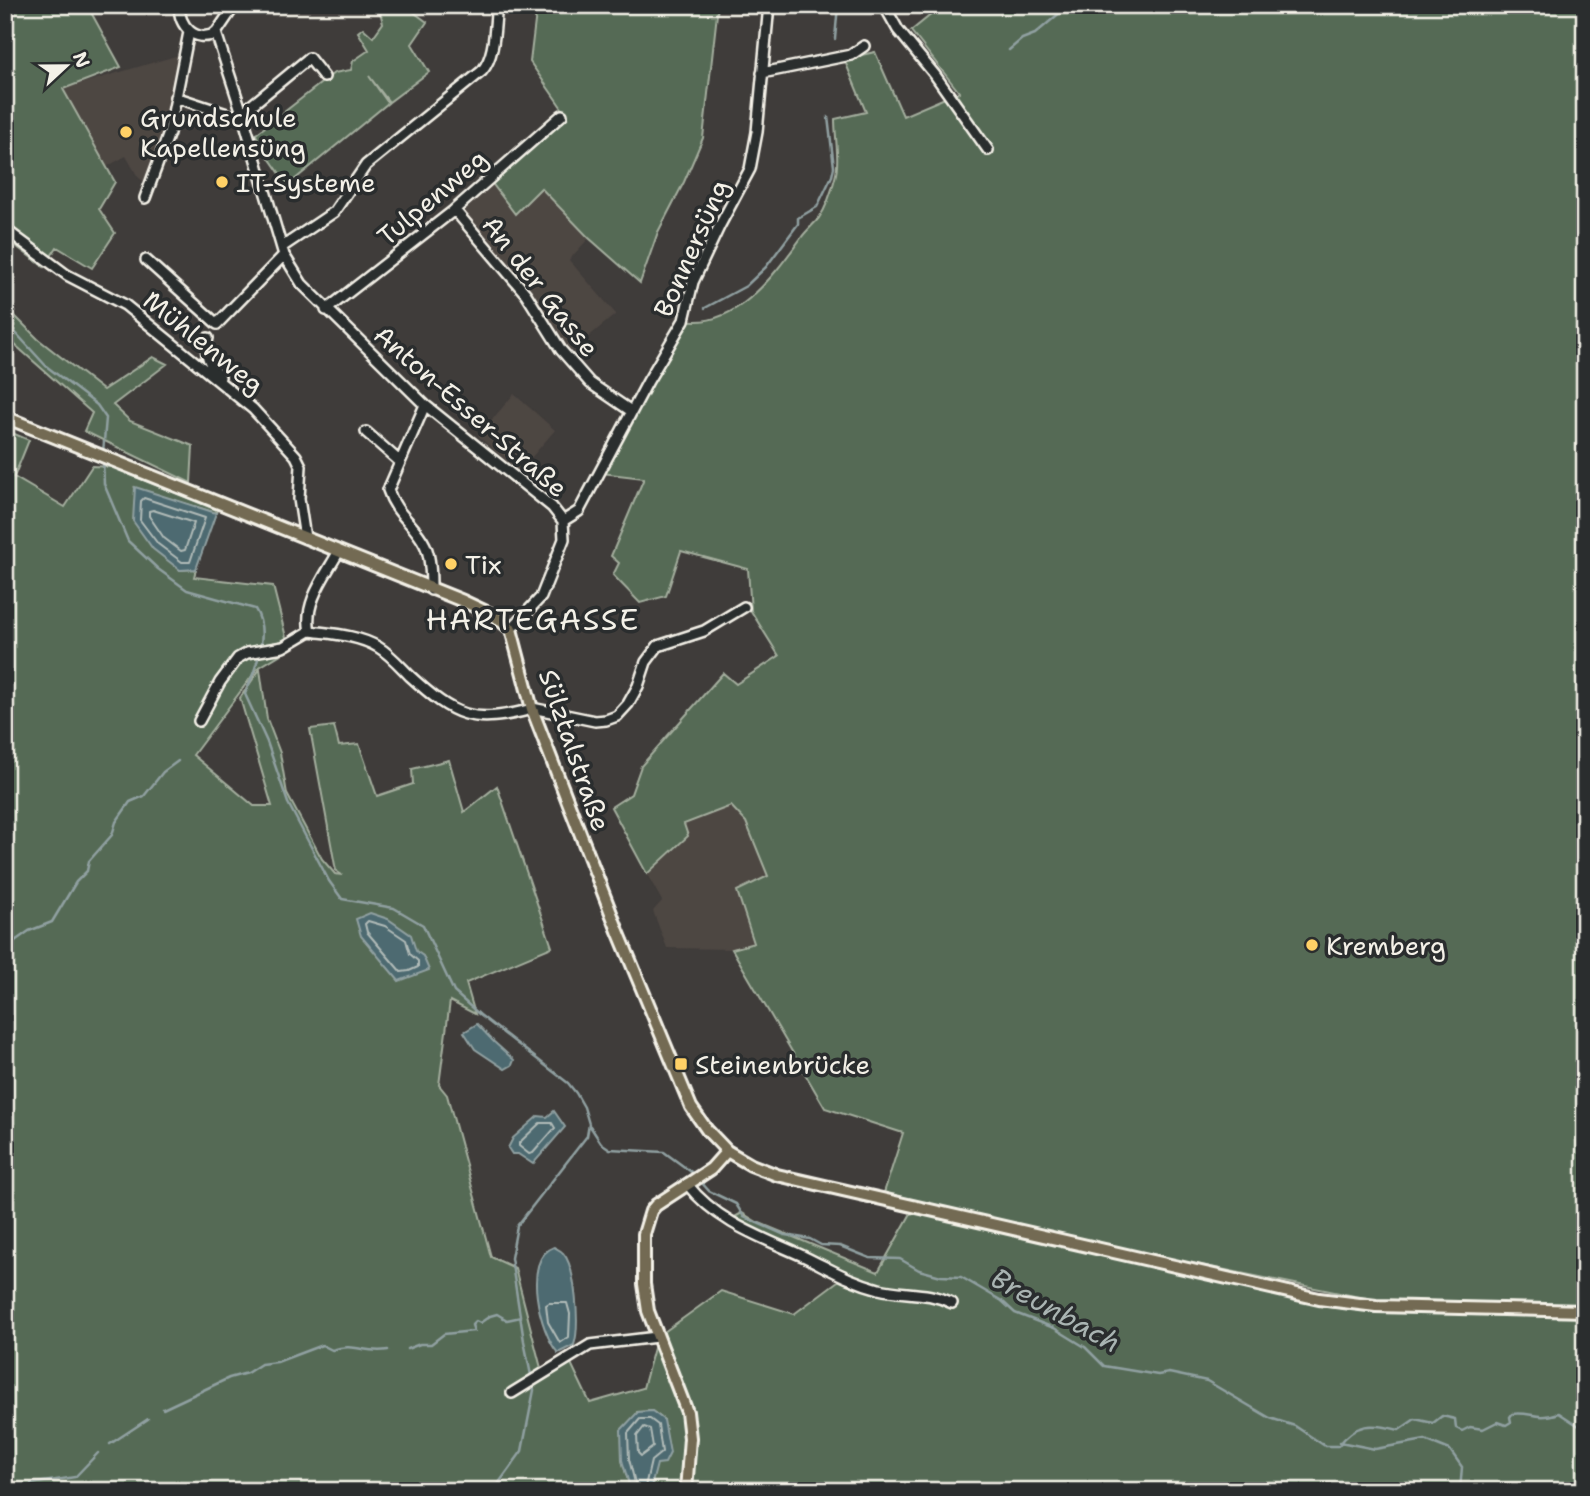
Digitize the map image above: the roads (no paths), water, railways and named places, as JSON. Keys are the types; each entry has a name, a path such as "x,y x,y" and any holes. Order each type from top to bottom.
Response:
{"main road":[{"path":"5,417 495,616 511,629"},
{"name":"Sülztalstraße","path":"511,629 532,709 676,1074 691,1107 707,1130 727,1151"},
{"path":"686,1491 690,1438 687,1412 648,1311 644,1284 644,1234 651,1211 656,1205 694,1180 727,1151 751,1165 777,1175 1319,1299 1376,1306 1585,1311"}],"street":[{"path":"179,5 179,17 189,32 208,37 216,33 235,5"},
{"path":"146,260 217,324 284,251 334,212 366,165 482,71 491,55 497,5"},
{"name":"Bonnersüng","path":"563,521 579,511 631,411 684,320 693,282 750,169 757,132 769,5"},
{"path":"884,5 898,30 988,150"},
{"path":"145,198 169,133 189,32"},
{"name":"Anton-Esser-Straße","path":"216,33 284,251 302,284 425,405 552,507 563,521 564,539 541,597 511,629"},
{"path":"762,73 851,55 864,47"},
{"path":"175,97 244,116 309,58 324,77"},
{"name":"Tulpenweg","path":"326,310 453,211 562,115"},
{"name":"An der Gasse","path":"453,211 526,294 568,358 590,383 631,411"},
{"name":"Mühlenweg","path":"5,229 67,275 125,305 253,409 296,456 301,466 299,499 305,538"},
{"path":"208,338 207,357 223,385"},
{"path":"425,405 388,490 393,505 426,546 431,590"},
{"path":"366,432 399,461"},
{"path":"310,631 307,622 312,602 339,551"},
{"path":"199,721 220,682 238,658 255,651 284,647 310,631 348,635 379,648 443,704 462,714 497,718 532,709 595,721 607,720 617,716 628,704 638,686 646,662 658,646 704,631 744,607"},
{"path":"694,1180 698,1198 735,1226 807,1258 850,1281 891,1292 939,1296 952,1303"},
{"path":"512,1393 590,1345 657,1337"}],"water":[{"path":"135,487 216,513 196,569 180,570 153,549 133,521"},
{"path":"370,913 388,919 411,935 416,951 423,956 429,970 399,981 361,936 356,919"},
{"path":"477,1024 514,1060 512,1065 505,1069 475,1049 464,1032"},
{"path":"554,1111 565,1127 533,1164 518,1154 512,1154 508,1148 513,1138 538,1116 547,1117"},
{"path":"554,1247 562,1252 571,1271 577,1312 574,1345 558,1353 545,1330 540,1314 536,1280 538,1265 544,1254"},
{"path":"652,1411 664,1420 670,1453 665,1463 657,1464 650,1491 631,1491 622,1460 621,1430 638,1412"}],"waterway":[{"path":"835,39 838,5"},
{"path":"1009,50 1022,39 1035,34 1069,5"},
{"path":"705,308 746,286 766,267 798,224 798,218 817,207 834,167 828,117"},
{"path":"5,321 46,366 97,405 106,418 103,453"},
{"path":"103,459 104,484 128,541 158,569 187,590 255,609 260,619 262,640 257,663 245,694 267,742 288,803 329,881 342,899 394,908 423,925 454,992 568,1083 584,1107 589,1124 587,1136 517,1226 511,1258 534,1390 522,1451 493,1491"},
{"path":"5,948 29,931 52,922 76,882 87,871 89,861 112,835 116,822 130,802 144,796 163,772 178,761"},
{"name":"Breunbach","path":"590,1126 601,1143 610,1149 664,1152 694,1174"},
{"name":"Breunbach","path":"701,1182 709,1191 736,1204 744,1217 785,1235 810,1239 821,1245 840,1246 870,1258 900,1259 919,1270 941,1276 961,1277 1002,1301 1015,1313 1054,1328 1085,1347 1104,1366 1158,1375 1169,1373 1207,1381 1270,1418 1295,1426 1325,1446 1338,1446 1352,1432 1365,1426 1399,1430 1415,1419 1433,1423 1442,1416 1455,1419 1456,1428 1462,1431 1470,1427 1483,1429 1497,1422 1506,1425 1511,1422 1512,1414 1545,1416 1559,1413 1585,1430"},
{"path":"407,1349 420,1344 431,1344 444,1334 474,1331 472,1325 476,1321 480,1323 497,1314 507,1320 521,1317"},
{"path":"163,1409 229,1378 247,1373 261,1364 277,1362 322,1345 332,1350 347,1347 372,1351 388,1350"},
{"path":"110,1444 148,1419"},
{"path":"1340,1442 1375,1449 1425,1440 1450,1450 1462,1467 1460,1491"},
{"path":"31,1484 75,1477 98,1453"}],"place":[{"name":"Grundschule Kapellensüng","path":"126,132"},
{"name":"IT-Systeme","path":"222,182"},
{"name":"Tix","path":"451,564"},
{"name":"Kremberg","path":"1312,945"},
{"name":"Steinenbrücke","path":"681,1064"}],"district":[{"name":"HARTEGASSE","path":"533,619"}]}
